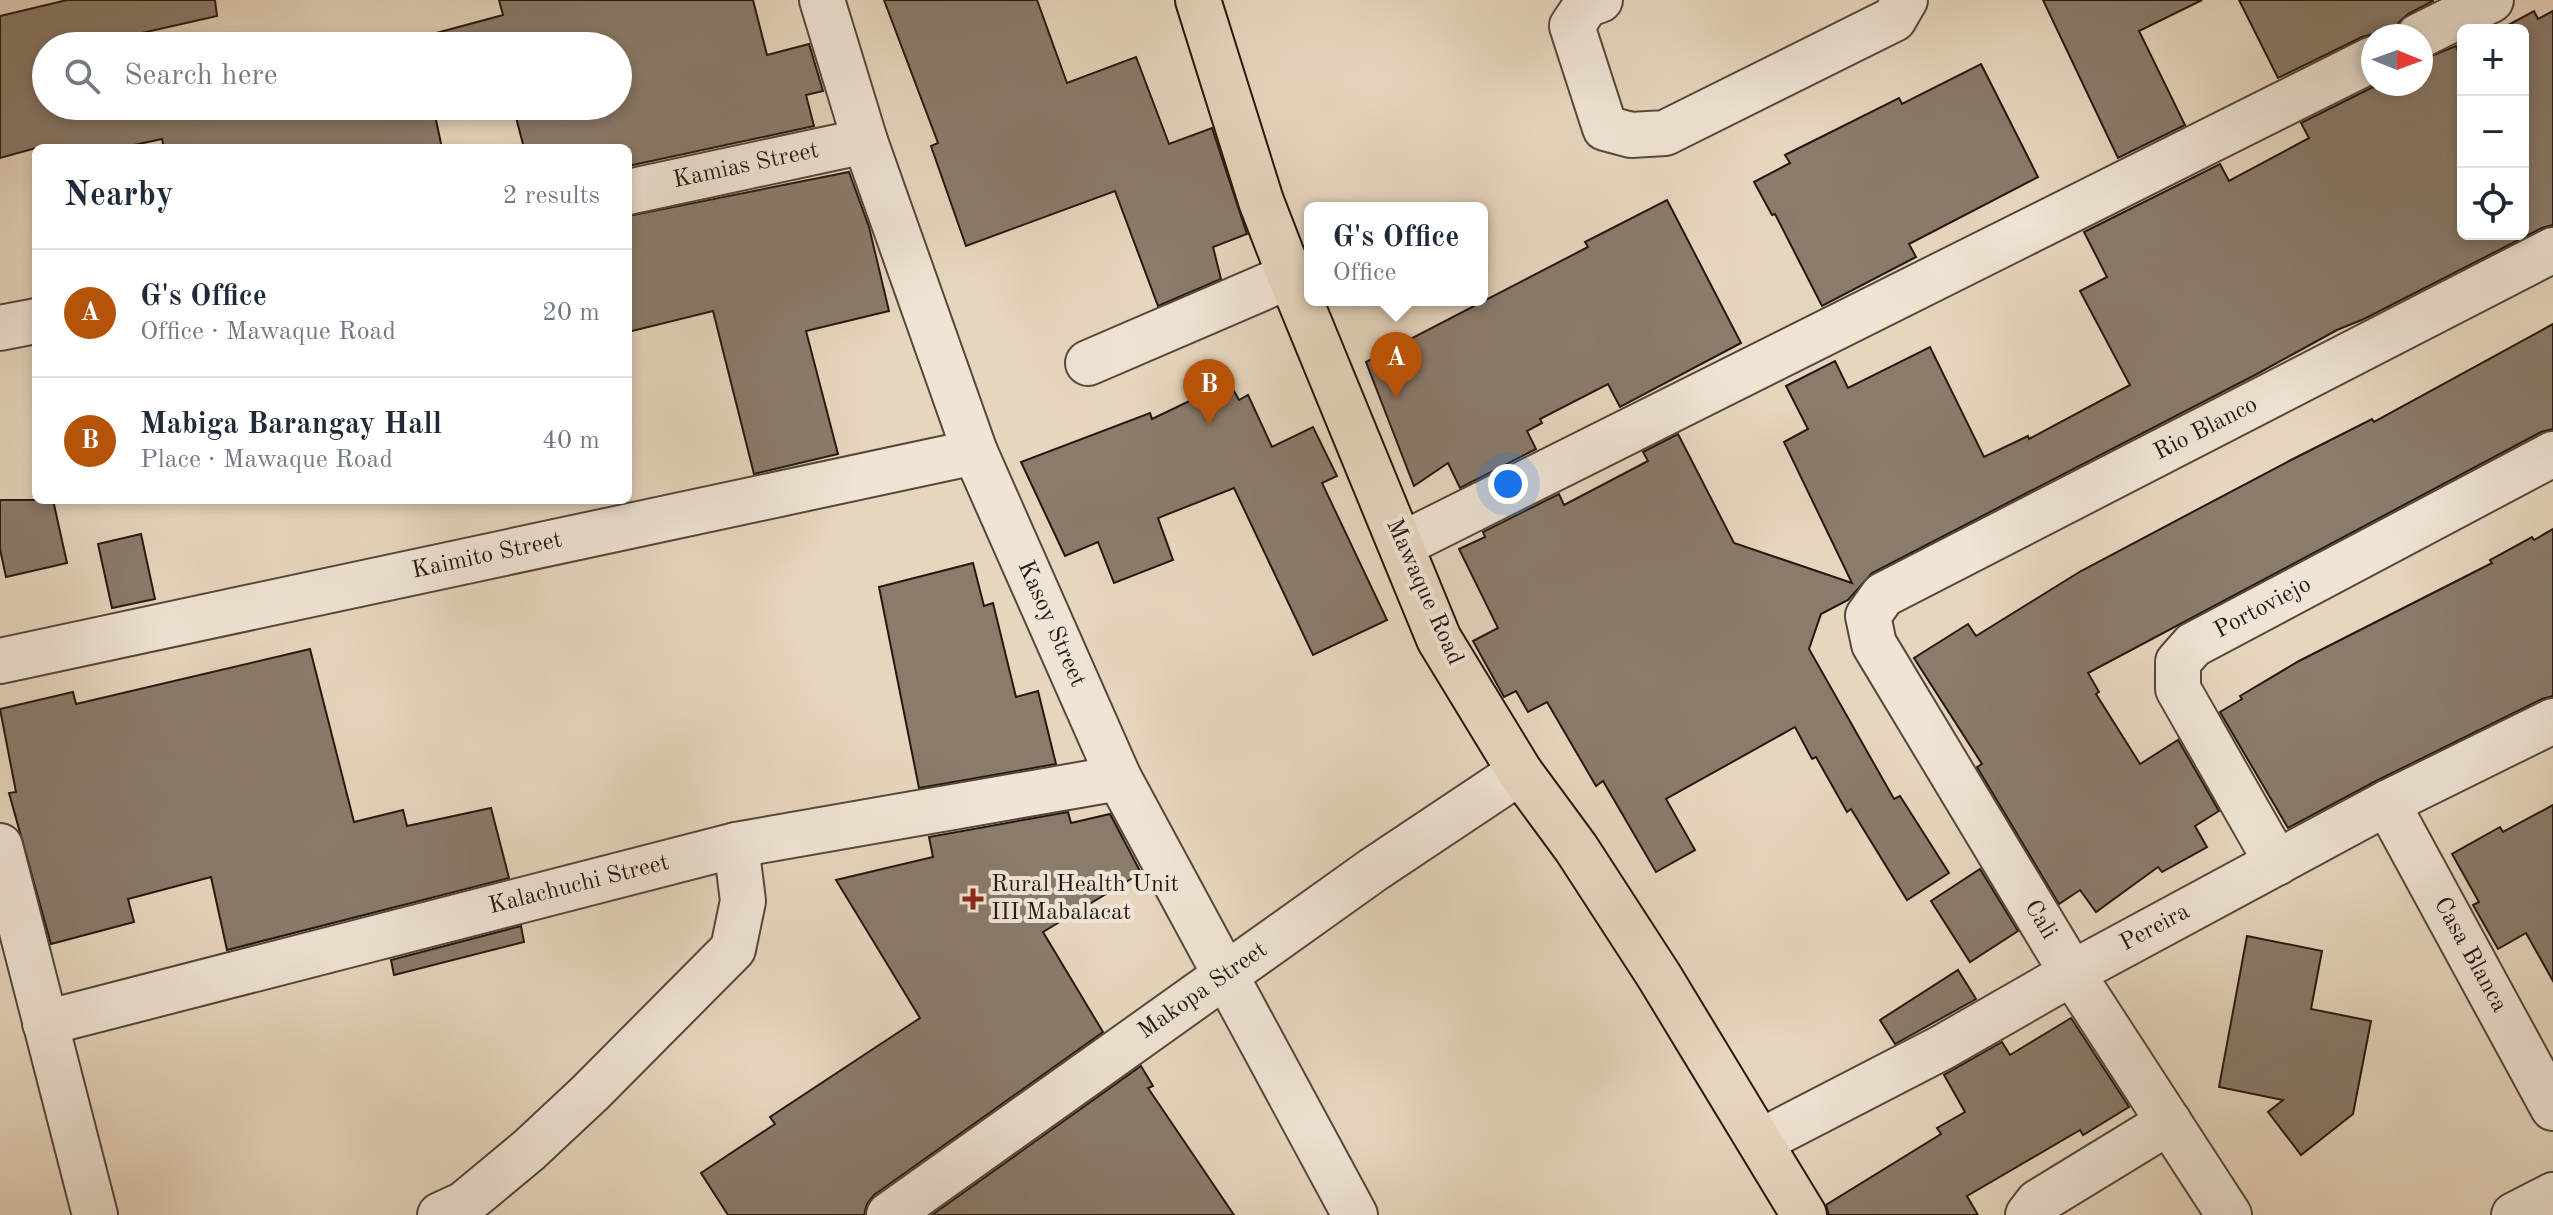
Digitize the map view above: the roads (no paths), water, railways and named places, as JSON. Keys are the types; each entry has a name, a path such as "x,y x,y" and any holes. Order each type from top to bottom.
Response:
{"main road":[{"name":"Mawaque Road","path":"1198,0 1261,201 1439,639 1520,772 1576,848 1651,963 1804,1215"}],"street":[{"name":"Kasoy Street","path":"822,0 865,141 975,452 1119,778 1355,1215"},
{"path":"1600,0 1586,5 1572,26 1605,128 1631,135 1665,133 1678,127 1894,19 1905,0"},
{"path":"2433,29 2491,0"},
{"path":"1401,545 2361,65"},
{"name":"Kamias Street","path":"632,191 865,141"},
{"name":"Rio Blanco","path":"1868,616 1883,595 2553,250"},
{"path":"1088,363 1290,276"},
{"path":"0,328 32,322"},
{"name":"Kaimito Street","path":"0,661 975,452"},
{"name":"Portoviejo","path":"2277,863 2178,689 2178,662 2193,645 2553,454"},
{"name":"Cali","path":"1868,616 1874,644 2072,973 2229,1215"},
{"name":"Pereira","path":"1761,1141 1943,1047 2072,973 2387,803 2553,721"},
{"name":"Makopa Street","path":"889,1215 1373,870 1520,772"},
{"name":"Kalachuchi Street","path":"45,1023 736,845 1119,778"},
{"name":"Casa Blanca","path":"2387,803 2553,1108"},
{"path":"440,1215 464,1204 529,1150 733,949 743,901 736,845"},
{"path":"0,846 95,1215"},
{"path":"2028,1215 2038,1202 2169,1122"},
{"path":"2514,1215 2553,1195"}],"place":[{"name":"G's Office","path":"1396,398"},
{"name":"Mabiga Barangay Hall","path":"1209,425"},
{"name":"Rural Health Unit III Mabalacat","path":"973,899"}]}
